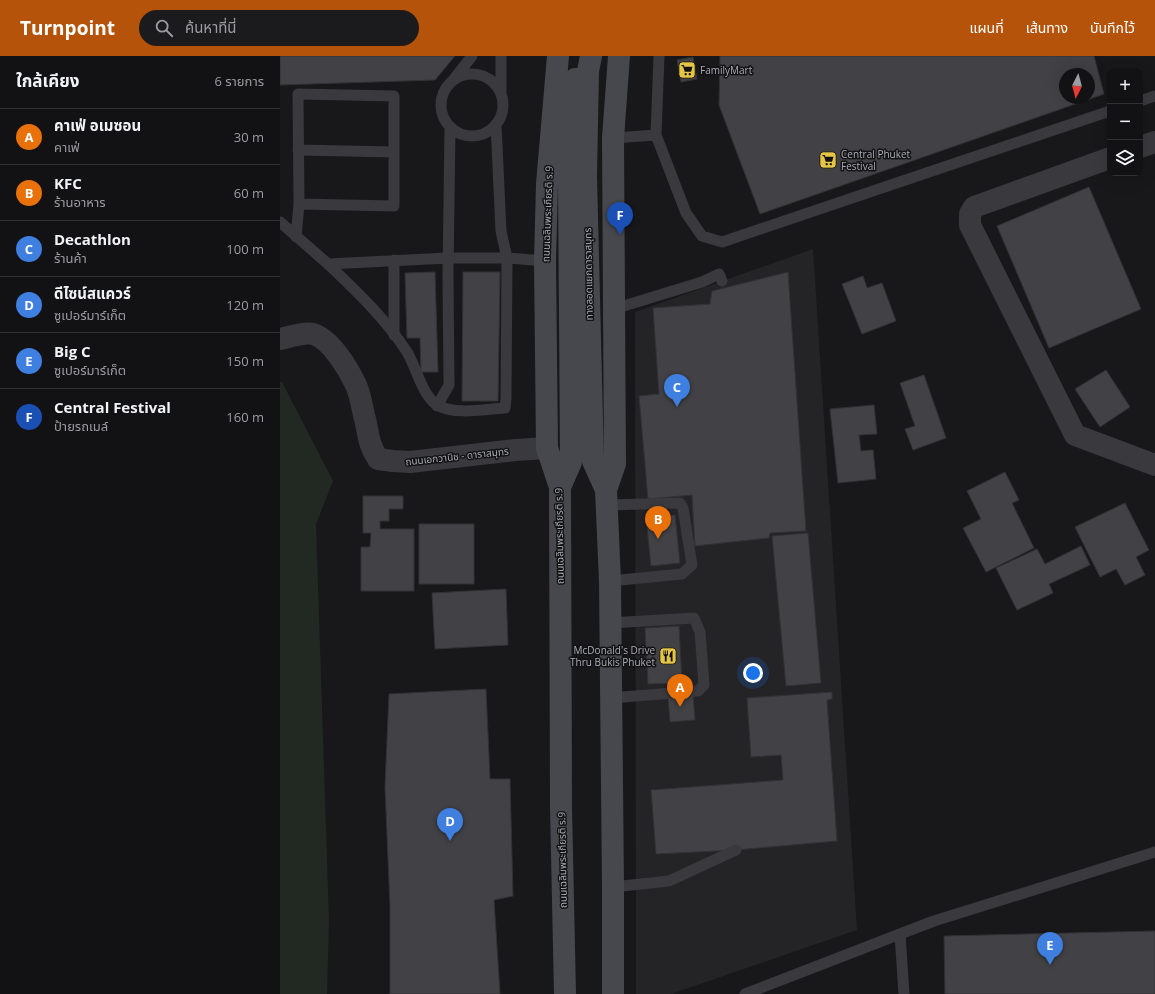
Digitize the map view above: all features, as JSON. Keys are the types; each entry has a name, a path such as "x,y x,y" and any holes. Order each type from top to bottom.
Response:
{"main road":[{"name":"ถนนเฉลิมพระเกียรติ ร.9","path":"558,56 547,184 545,260 547,448 560,487 561,799 564,994"},
{"name":"ทางลอดแยกดาราสมุทร","path":"560,487 571,462 569,178 571,118 578,56"},
{"name":"ทางลอดแยกดาราสมุทร","path":"591,56 588,71 586,176 593,461 607,497"},
{"path":"613,994 614,887 610,581 607,497 615,464 613,138 619,56"}],"street":[{"path":"1143,146 1155,142"},
{"path":"1107,159 974,207 970,214 970,226 1075,435 1155,465"},
{"name":"ถนนเอกวานิช - ดาราสมุทร","path":"280,339 298,335 313,334 335,350 356,386 365,416 368,441 378,459 410,462 547,448"}],"lane":[{"path":"472,56 445,90 441,99 441,110 444,119 450,128 469,136 479,136 488,132 501,116 503,106 501,96 501,56"},
{"path":"659,56 656,135 686,213 702,236 722,242 1107,112"},
{"path":"452,82 460,77 480,76 490,80 497,87 501,96"},
{"path":"296,237 298,204 298,94 394,96 394,206 298,204"},
{"path":"1143,100 1155,96"},
{"path":"280,222 328,264 384,321 407,353 425,392 438,406 456,411 505,408 508,258 501,231 496,124"},
{"path":"438,406 449,385 448,258 450,128"},
{"path":"613,138 656,135"},
{"path":"298,150 394,152"},
{"path":"328,264 448,258 508,258 545,260"},
{"path":"394,260 394,335"},
{"path":"614,309 702,282 719,274 722,281"},
{"path":"607,497 680,502 683,508 692,565 682,574 610,581"},
{"path":"610,623 694,618 700,632 704,685 698,691 611,698"},
{"path":"614,887 669,881 736,850"},
{"path":"745,994 934,921 1155,852"},
{"path":"900,934 904,994"}],"shaded area":[{"path":"813,249 857,930 671,994 636,994 635,312"},
{"path":"280,382 282,382 333,481 316,524 329,921 327,994 280,994"}],"building":[{"path":"280,56 455,56 435,80 280,85"},
{"name":"Central Phuket Festival","path":"720,56 1094,56 1104,94 1095,97 1095,68 1059,68 1059,104 1075,104 760,214 719,105"},
{"name":"FamilyMart","path":"693,57 697,79 681,82 677,60"},
{"path":"1089,187 1141,309 1049,348 997,226"},
{"path":"435,272 438,372 421,372 420,338 407,338 405,273"},
{"path":"463,272 500,272 498,401 462,401"},
{"path":"788,272 806,531 770,533 769,538 695,546 692,495 648,499 639,396 659,394 653,308 710,304 712,291"},
{"path":"863,276 867,288 882,283 896,321 862,334 842,284"},
{"path":"1106,370 1130,407 1100,427 1075,389"},
{"path":"924,375 946,438 913,450 905,429 915,426 900,383"},
{"path":"874,405 877,434 859,435 861,451 873,450 876,479 838,483 830,409"},
{"path":"1005,472 1019,500 1012,503 1034,548 986,572 963,528 981,519 967,491"},
{"path":"363,496 403,496 403,509 389,509 389,521 380,521 380,529 414,529 414,591 361,591 361,547 370,547 371,533 363,533"},
{"path":"1125,503 1149,550 1136,557 1145,575 1125,585 1116,569 1100,577 1075,527"},
{"path":"675,515 680,563 651,566 646,518"},
{"path":"419,524 474,524 474,584 419,584"},
{"path":"808,533 821,683 786,686 772,536"},
{"path":"1081,546 1090,565 1049,584 1053,593 1017,610 996,568 1037,549 1045,564"},
{"path":"506,589 508,645 435,649 432,593"},
{"path":"679,626 682,683 648,684 645,628"},
{"path":"486,689 490,779 510,779 513,896 494,900 500,994 390,994 390,906 385,787 389,694"},
{"path":"832,692 832,699 827,700 837,841 736,850 656,854 651,790 783,780 781,755 751,757 747,698"},
{"path":"693,695 695,720 670,722 668,697"},
{"path":"1155,931 1155,994 945,994 944,936"}],"place":[{"name":"FamilyMart","path":"687,70"},
{"name":"Central Phuket Festival","path":"828,160"},
{"name":"Central Festival","path":"620,235"},
{"name":"Decathlon","path":"677,407"},
{"name":"KFC","path":"658,539"},
{"name":"McDonald's Drive Thru Bukis Phuket","path":"668,656"},
{"name":"คาเฟ่ อเมซอน","path":"680,707"},
{"name":"ดีไซน์สแควร์","path":"450,841"},
{"name":"Big C","path":"1050,965"}]}
